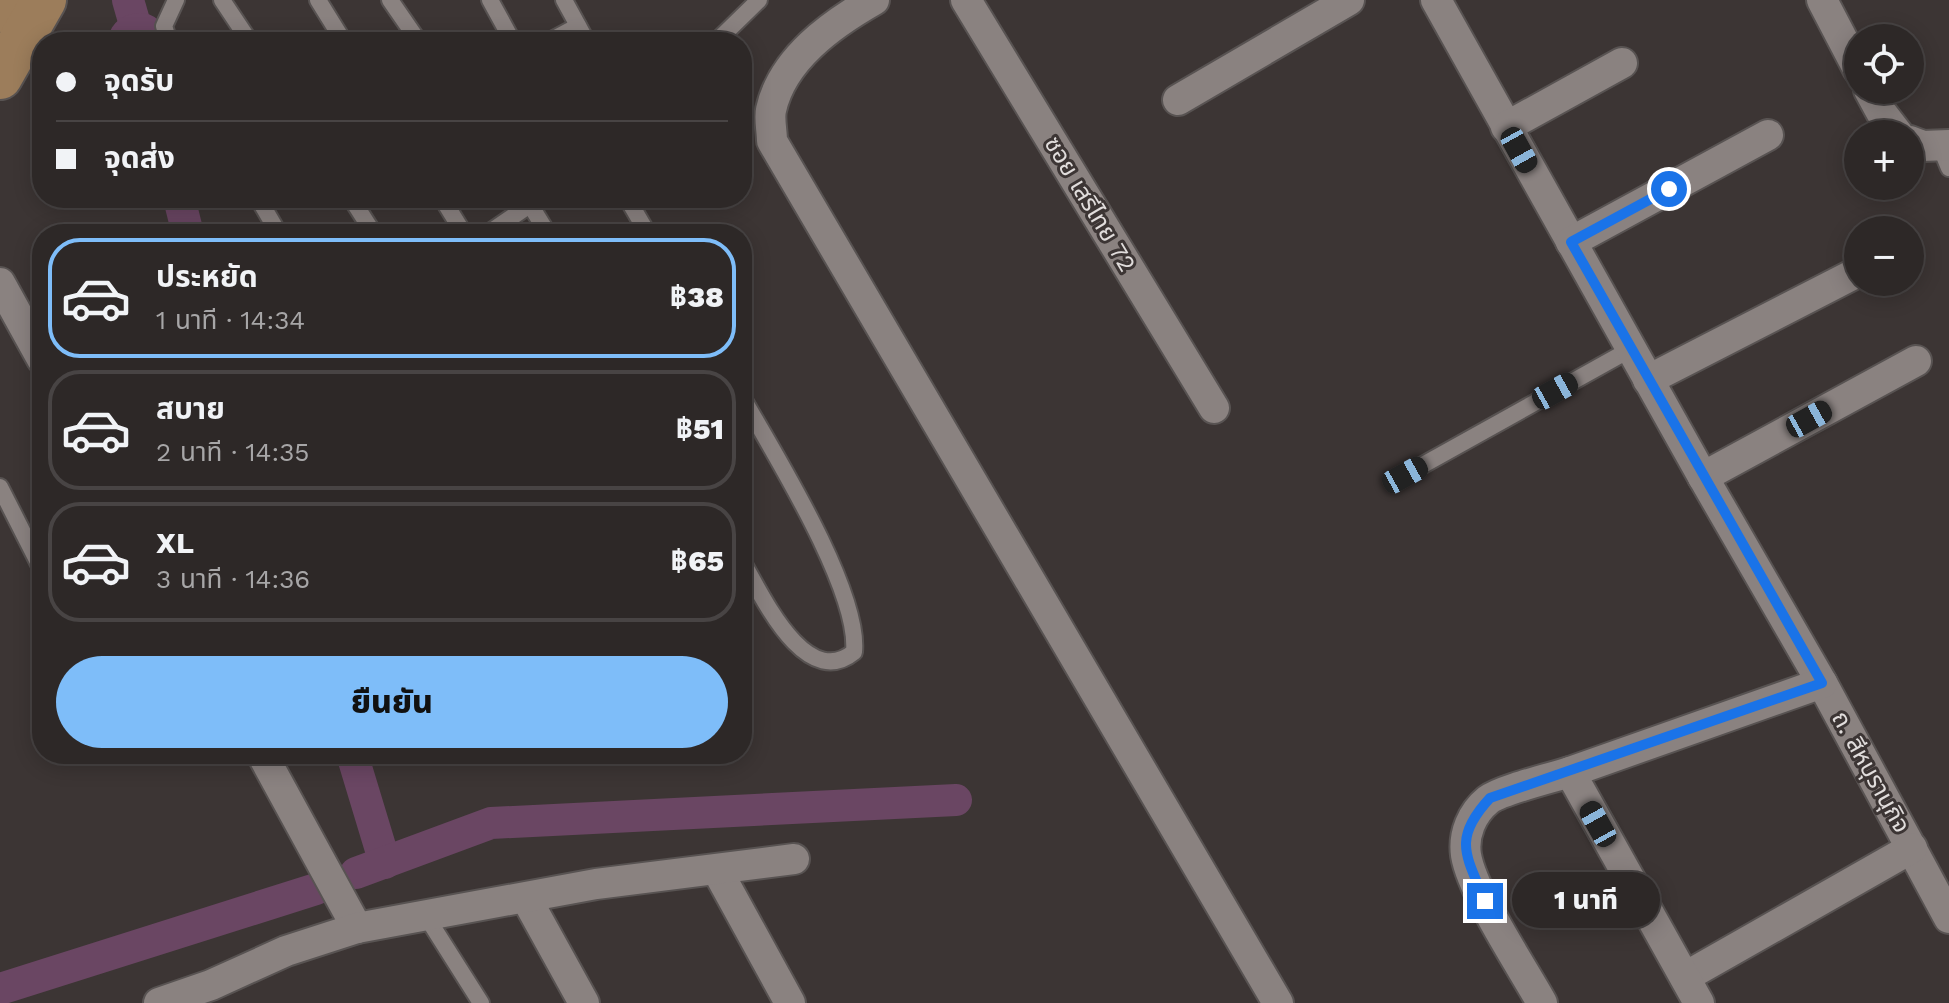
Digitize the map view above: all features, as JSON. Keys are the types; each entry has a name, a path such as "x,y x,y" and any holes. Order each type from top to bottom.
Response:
{"main road":[{"path":"0,10 31,1"},
{"path":"0,77 31,1"}],"street":[{"path":"874,0 817,38 784,77 771,111 772,141 1278,1003"},
{"name":"ซอย เสรีไทย 72","path":"966,0 1214,408"},
{"path":"1178,100 1349,0"},
{"name":"ถ. สีหบุรานุกิจ","path":"1436,0 1648,380 1822,683 1949,918"},
{"path":"1822,0 1844,42"},
{"path":"1506,127 1622,63"},
{"path":"1571,242 1768,135"},
{"path":"1924,146 1946,153"},
{"path":"1648,380 1844,279"},
{"path":"0,283 32,341"},
{"path":"1703,477 1916,361"},
{"path":"1542,1003 1485,901 1466,856 1466,836 1473,817 1490,798 1822,683"},
{"path":"267,764 357,928"},
{"path":"1570,772 1692,990 1912,848"},
{"path":"159,1003 216,994 286,951 357,928 596,884 794,859"},
{"path":"717,870 790,1003"},
{"path":"526,898 584,1003"}],"lane":[{"path":"166,32 164,26 176,0"},
{"path":"222,0 243,32"},
{"path":"318,0 338,32"},
{"path":"390,0 412,32"},
{"path":"490,0 508,32"},
{"path":"564,0 581,32"},
{"path":"726,32 759,0"},
{"path":"567,32 578,26"},
{"path":"501,224 522,208"},
{"path":"1405,475 1631,349"},
{"path":"752,414 802,501 848,606 855,637 854,652 844,660 824,660 806,653 786,636 752,578"},
{"path":"0,487 32,550"},
{"path":"426,916 481,1003"}],"waterway":[{"path":"128,0 137,32"},
{"path":"182,208 186,224"},
{"path":"355,764 385,863"},
{"path":"356,873 491,823 956,800"},
{"path":"0,989 316,889"}],"route":[{"path":"1485,901 1466,856 1466,836 1473,817 1490,798 1822,683 1571,242 1669,189"}]}
